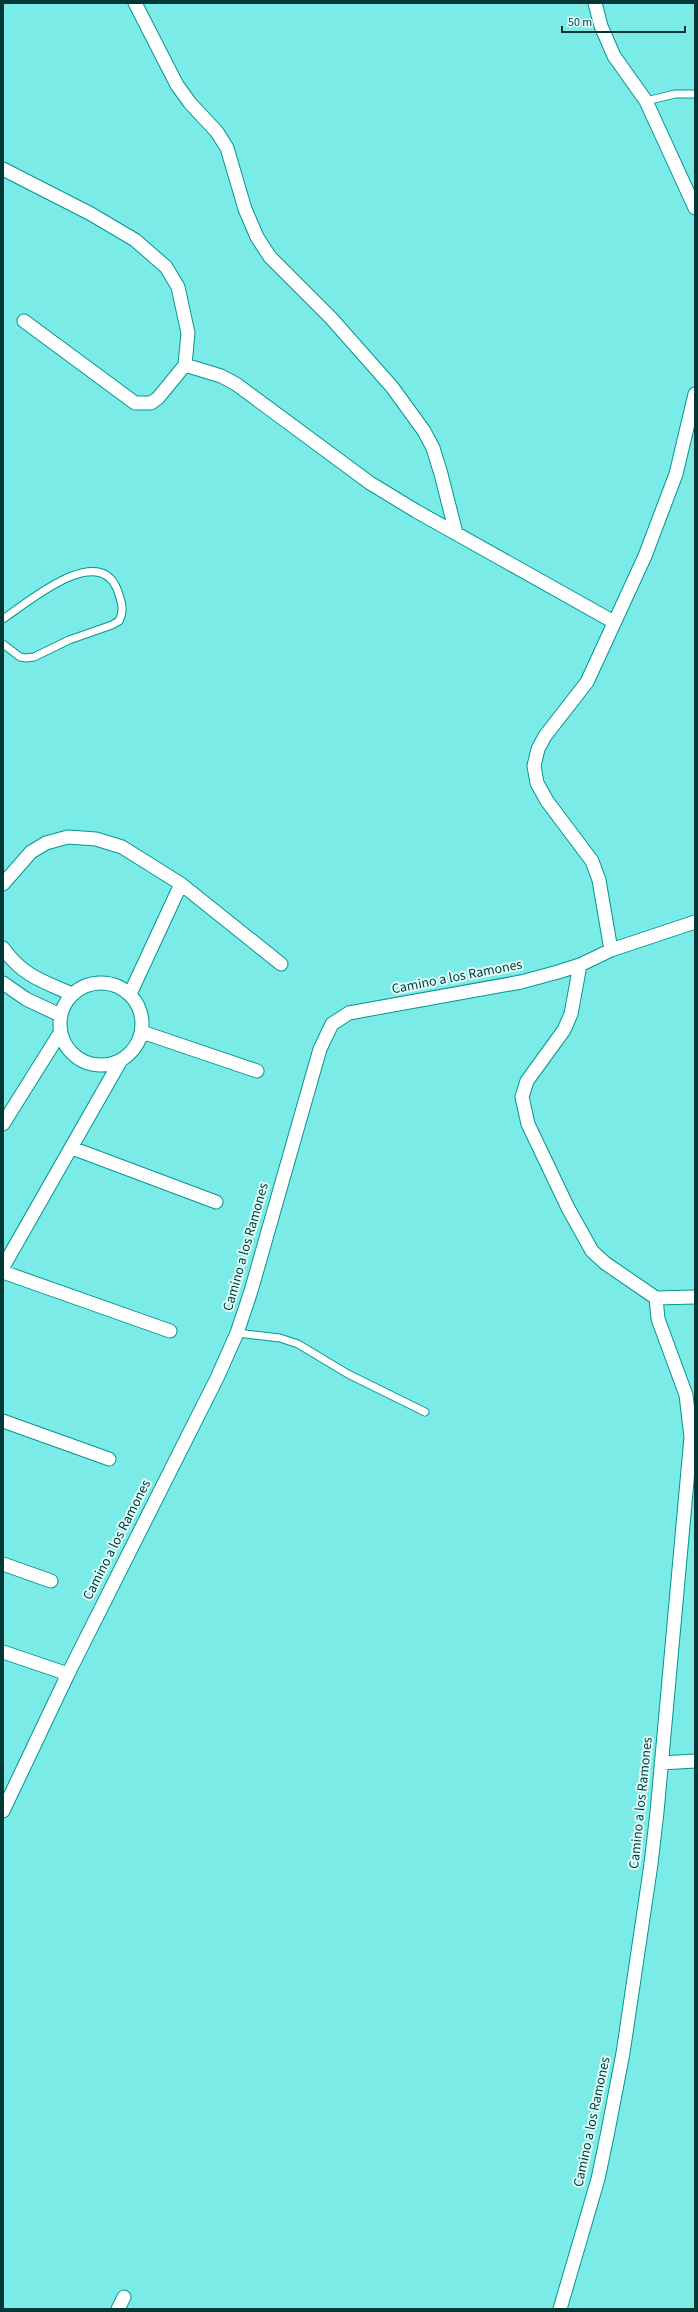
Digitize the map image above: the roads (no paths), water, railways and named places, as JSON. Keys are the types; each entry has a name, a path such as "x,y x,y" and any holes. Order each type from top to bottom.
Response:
{"street":[{"path":"135,3 177,84 190,102 217,132 226,148 245,209 257,237 270,256 336,323 392,387 424,432 433,448 456,533"},
{"path":"595,3 601,26 614,56 646,101 695,208"},
{"path":"3,169 135,240 166,267 178,287 184,308 188,333 185,365 158,398 151,403 135,403 24,321"},
{"path":"185,365 221,376 236,384 370,482 416,511 614,622"},
{"path":"611,950 599,880 592,861 546,801 537,783 534,766 538,749 544,736 587,682 662,514 676,474 695,394"},
{"path":"3,884 31,852 46,843 68,837 96,839 122,847 181,884 281,964"},
{"path":"130,994 181,884"},
{"name":"Camino a los Ramones","path":"3,1811 68,1674 217,1378 237,1333 251,1291 320,1049 332,1024 349,1013 520,982 558,972 580,965 611,950 695,922"},
{"path":"3,948 12,962 28,975 72,994"},
{"path":"580,965 571,1014 564,1030 527,1081 523,1089 523,1106 528,1124 582,1235 592,1251 604,1263 656,1298 695,1297"},
{"path":"3,1267 121,1060 135,1048 142,1032 142,1018 138,1005 130,994 116,985 101,982 85,985 72,994 64,1004 60,1015 60,1033 69,1050 84,1062 103,1066 121,1060"},
{"path":"3,984 26,999 60,1015"},
{"path":"142,1032 256,1071"},
{"path":"3,1124 60,1033"},
{"path":"72,1148 216,1202"},
{"path":"3,1272 170,1331"},
{"name":"Camino a los Ramones","path":"560,2309 598,2179 611,2115 651,1864 661,1763 691,1437 686,1395 658,1319 656,1298"},
{"path":"3,1421 109,1459"},
{"path":"3,1564 51,1581"},
{"path":"3,1652 68,1674"},
{"path":"661,1763 695,1761"},
{"path":"118,2309 124,2297"}],"lane":[{"path":"646,101 675,94 695,94"},
{"path":"3,618 72,574 86,570 97,571 109,578 116,587 123,608 119,621 69,640 34,657 20,657 3,644"},
{"path":"237,1333 280,1338 298,1344 348,1374 425,1412"}]}
